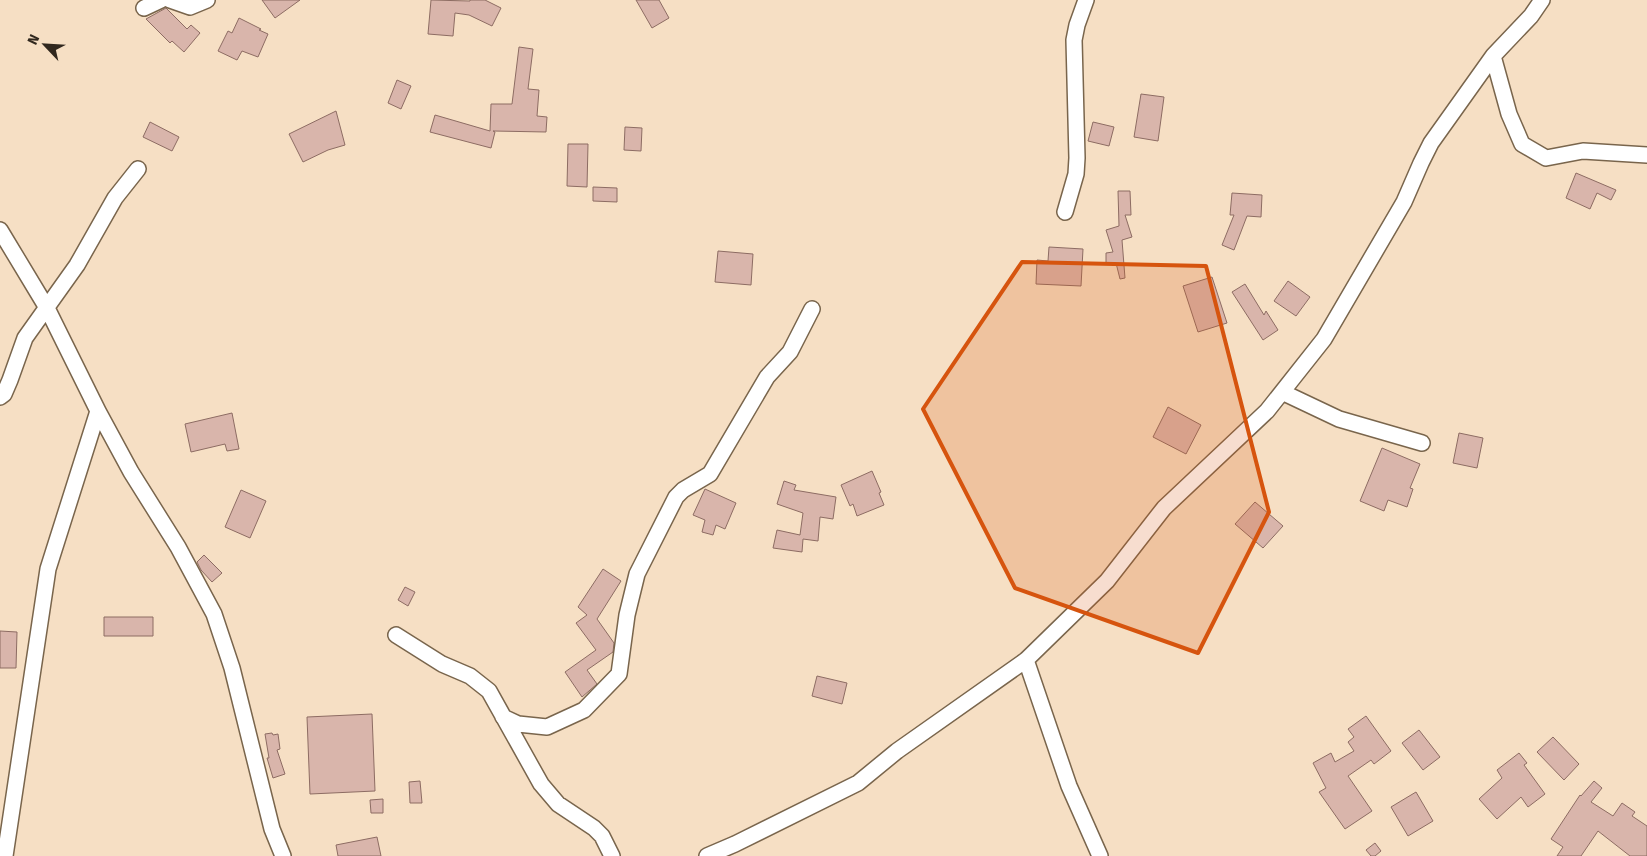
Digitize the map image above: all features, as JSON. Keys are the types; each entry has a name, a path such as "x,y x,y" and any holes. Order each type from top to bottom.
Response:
{"street":[{"path":"144,8 160,0"},
{"path":"170,0 190,6 207,0"},
{"path":"1065,212 1076,174 1077,158 1074,40 1086,0"},
{"path":"707,856 858,783 897,752 1026,660 1107,581 1164,508 1267,411 1324,340 1404,202 1420,163 1431,143 1493,56 1531,16 1542,0"},
{"path":"1493,56 1509,114 1522,144 1546,158 1583,151 1647,155"},
{"path":"0,397 4,394 10,380 24,338 77,265 115,198 138,169"},
{"path":"0,230 47,308 98,411 132,472 178,547 214,614 242,705 272,829 283,856"},
{"path":"503,717 518,724 547,727 584,710 619,674 626,615 637,574 676,498 683,490 710,474 767,377 790,352 812,309"},
{"path":"1282,392 1339,419 1422,443"},
{"path":"5,856 48,569 98,411"},
{"path":"396,635 442,664 470,676 489,690 526,759 550,795 558,804 594,828 602,836 612,856"},
{"path":"1026,660 1069,786 1100,856"}],"highlighted area":[{"path":"1022,262 1206,266 1269,512 1198,653 1015,588 923,409"}],"building":[{"path":"262,0 300,0 275,18"},
{"path":"431,0 485,0 501,8 492,26 469,15 455,13 453,36 428,34"},
{"path":"636,0 659,0 669,18 652,28"},
{"path":"166,8 187,29 191,25 200,33 184,52 172,41 170,43 146,19"},
{"path":"239,18 268,34 258,57 242,51 237,60 218,51 228,31 232,33"},
{"path":"519,47 533,49 528,89 539,90 537,116 547,117 546,132 493,131 495,132 491,148 430,132 435,115 490,131 491,104 512,104"},
{"path":"397,80 411,86 401,109 388,103"},
{"path":"1141,94 1164,97 1158,141 1134,137"},
{"path":"336,111 345,145 328,150 303,162 289,134"},
{"path":"150,122 179,137 172,151 143,137"},
{"path":"1093,122 1114,127 1109,146 1088,141"},
{"path":"625,127 642,128 641,151 624,150"},
{"path":"568,144 588,144 587,187 567,186"},
{"path":"1576,173 1616,190 1611,200 1597,193 1590,209 1566,198"},
{"path":"593,187 617,188 617,202 593,201"},
{"path":"1118,191 1130,191 1131,215 1125,215 1132,237 1122,240 1125,278 1120,279 1116,263 1106,264 1106,253 1113,252 1106,230 1119,226"},
{"path":"1232,193 1262,195 1261,217 1247,216 1234,250 1222,245 1234,215 1230,215"},
{"path":"1049,247 1083,249 1081,286 1036,284 1037,260 1048,261"},
{"path":"718,251 753,254 751,285 715,282"},
{"path":"1212,277 1227,323 1198,332 1183,286"},
{"path":"1288,281 1310,297 1296,316 1274,301"},
{"path":"1245,284 1264,315 1266,311 1278,330 1263,340 1232,292"},
{"path":"1168,407 1201,425 1186,454 1153,437"},
{"path":"232,413 239,449 227,451 225,444 191,452 185,424"},
{"path":"1459,433 1483,438 1477,468 1453,463"},
{"path":"1382,448 1420,464 1410,488 1413,489 1407,507 1388,500 1384,511 1360,501"},
{"path":"872,471 884,505 857,516 853,504 850,506 841,485"},
{"path":"784,481 796,485 794,490 836,497 833,519 820,517 818,541 803,539 802,552 773,548 777,530 800,535 803,513 777,504"},
{"path":"705,489 736,503 725,529 716,525 713,535 702,532 705,520 693,515"},
{"path":"241,490 266,501 250,538 225,527"},
{"path":"1255,502 1283,526 1263,548 1235,524"},
{"path":"204,555 222,573 212,582 201,570 197,562"},
{"path":"603,569 621,581 597,619 614,643 613,652 587,670 597,684 582,697 565,672 596,650 576,623 587,615 578,607"},
{"path":"405,587 415,592 408,606 398,600"},
{"path":"104,617 153,617 153,636 104,636"},
{"path":"0,631 17,632 16,668 0,668"},
{"path":"817,676 847,683 842,704 812,696"},
{"path":"372,714 375,791 310,794 307,717"},
{"path":"1366,716 1391,751 1374,764 1371,760 1348,776 1372,811 1345,829 1319,792 1326,788 1313,763 1331,753 1335,762 1354,751 1348,742 1354,737 1348,729"},
{"path":"1419,730 1440,757 1423,770 1402,743"},
{"path":"272,733 273,735 278,734 280,749 277,750 285,774 273,778 267,758 269,758 265,734"},
{"path":"1553,737 1579,764 1564,780 1537,752"},
{"path":"1519,753 1527,763 1524,765 1545,794 1528,807 1521,797 1497,819 1479,799 1502,778 1497,770"},
{"path":"420,781 422,803 410,803 409,782"},
{"path":"1594,781 1602,788 1591,802 1613,816 1622,803 1635,812 1632,816 1647,826 1647,856 1630,856 1598,831 1581,856 1557,856 1563,847 1551,839 1580,795"},
{"path":"1416,792 1433,821 1408,836 1391,807"},
{"path":"383,799 383,813 371,813 370,800"},
{"path":"377,837 381,856 338,856 336,845"},
{"path":"1375,843 1381,851 1375,856 1371,856 1366,850"}]}
